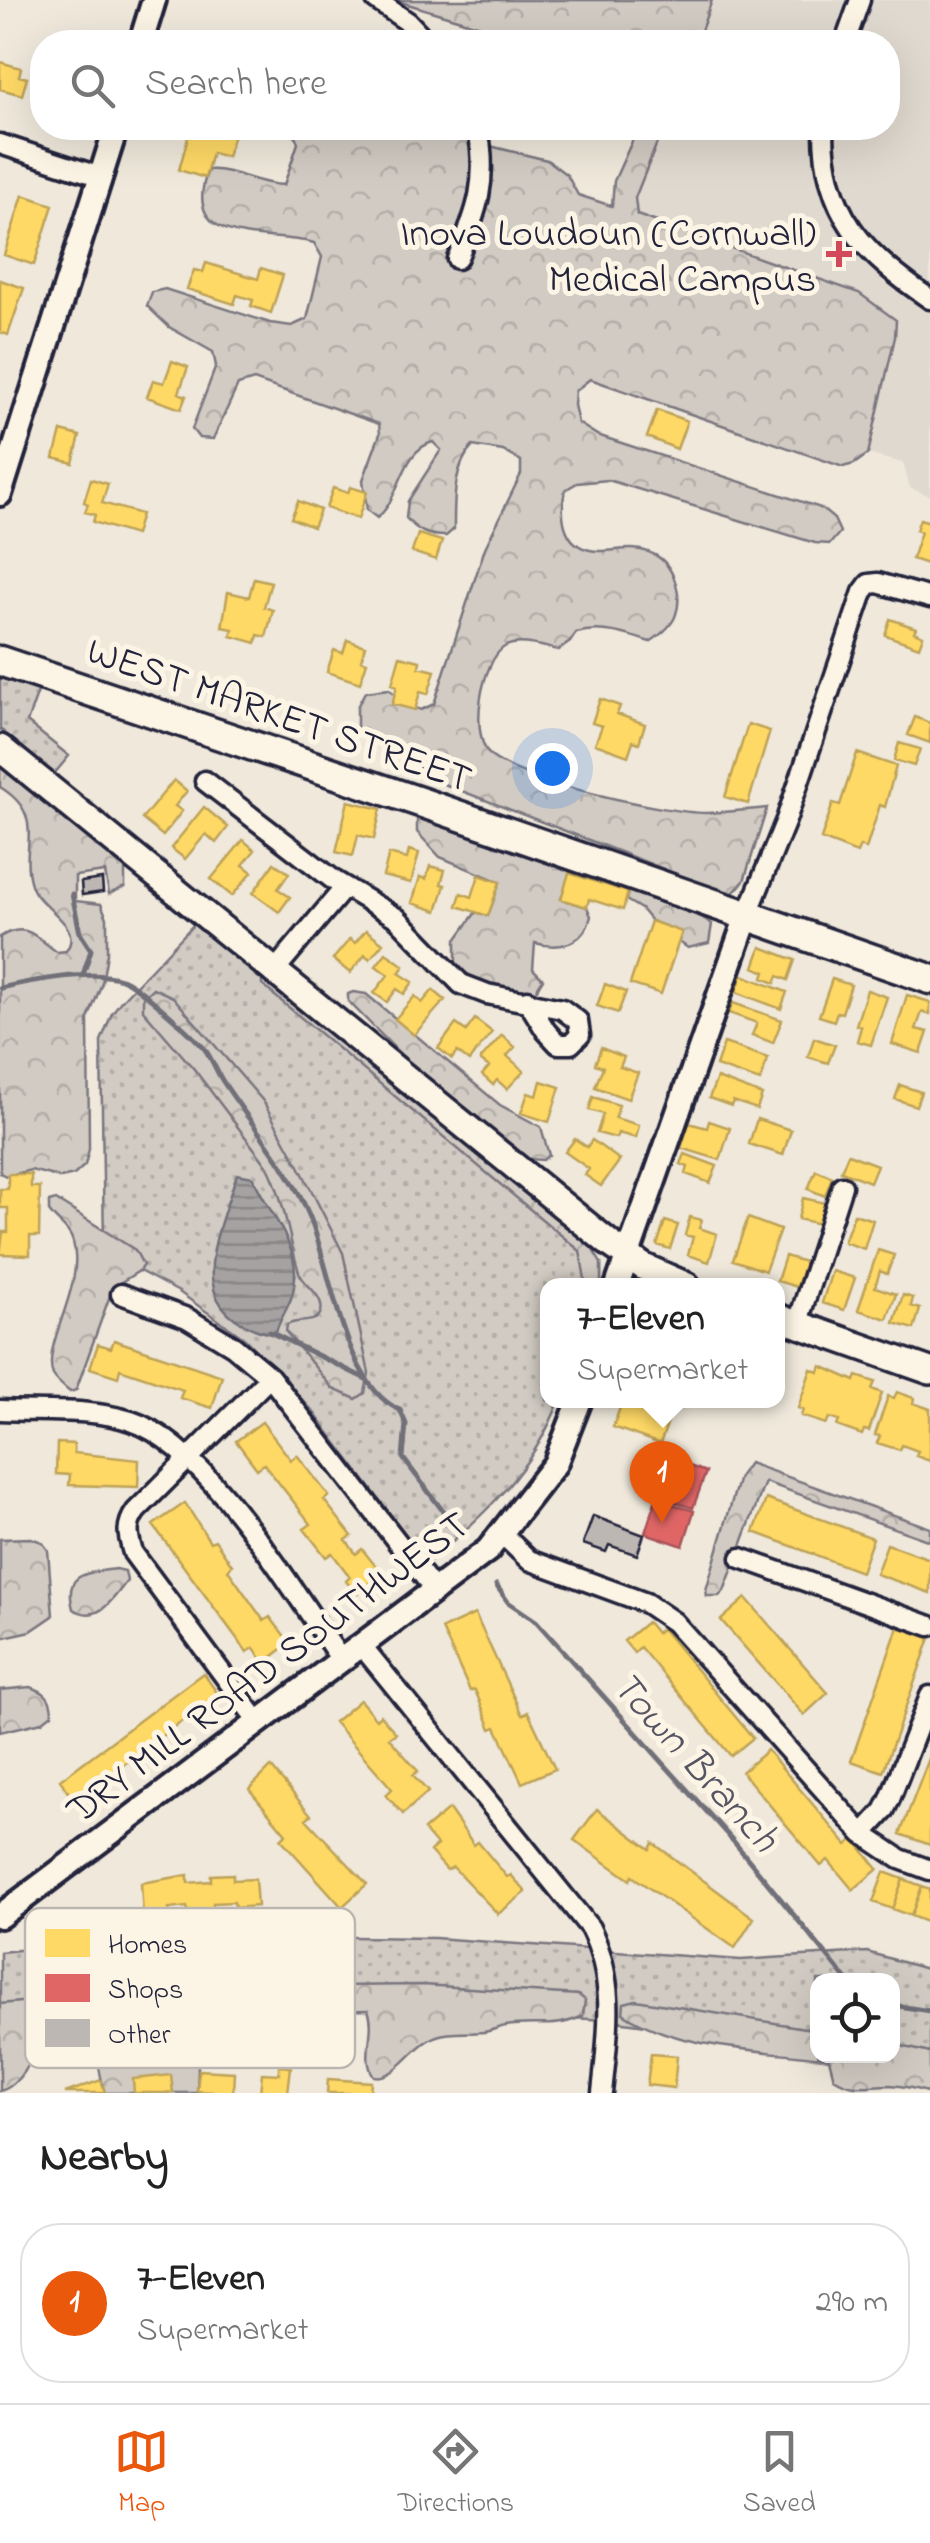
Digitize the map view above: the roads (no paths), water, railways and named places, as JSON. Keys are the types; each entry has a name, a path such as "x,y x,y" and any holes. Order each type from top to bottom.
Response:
{"main road":[{"name":"WEST MARKET STREET","path":"0,661 930,979"},
{"path":"0,748 627,1256 667,1278"},
{"path":"787,1321 930,1372"}],"street":[{"path":"145,30 154,0"},
{"path":"376,0 416,30"},
{"path":"849,30 860,0"},
{"path":"0,494 112,140"},
{"path":"458,259 479,208 480,140"},
{"path":"824,140 824,162 837,204 850,227 893,274 930,299"},
{"path":"0,144 101,177"},
{"path":"620,1278 747,916 786,820 863,592 870,584 892,585 930,598"},
{"path":"204,781 340,884 397,918 461,984 487,994 528,1000"},
{"path":"272,966 340,884"},
{"path":"787,1321 842,1186"},
{"path":"122,1294 187,1318 234,1346 270,1377 436,1592"},
{"path":"259,1723 132,1553 128,1521 270,1377"},
{"name":"DRY MILL ROAD SOUTHWEST","path":"0,1916 488,1550 555,1464 577,1408"},
{"path":"0,1410 129,1420 166,1438 224,1494 342,1661"},
{"path":"502,1534 530,1560 646,1603 674,1622 863,1834 900,1859 930,1870"},
{"path":"741,1558 930,1626"},
{"path":"362,1646 590,1928 603,1957 610,1995 602,2093"},
{"path":"863,1834 884,1812 930,1696"}],"waterway":[{"path":"72,894 80,933 91,950 83,975"},
{"name":"Town Branch","path":"0,988 78,976 121,979 151,999 203,1047 300,1197 317,1237 352,1352 381,1397 400,1410 406,1424 403,1458 461,1535"},
{"path":"270,1332 366,1379"},
{"name":"Town Branch","path":"496,1585 508,1602 536,1621 734,1842 841,1973"},
{"name":"Town Branch","path":"900,2006 930,2011"}],"place":[{"name":"Inova Loudoun (Cornwall) Medical Campus","path":"839,254"},
{"name":"7-Eleven","path":"662,1523"}]}
